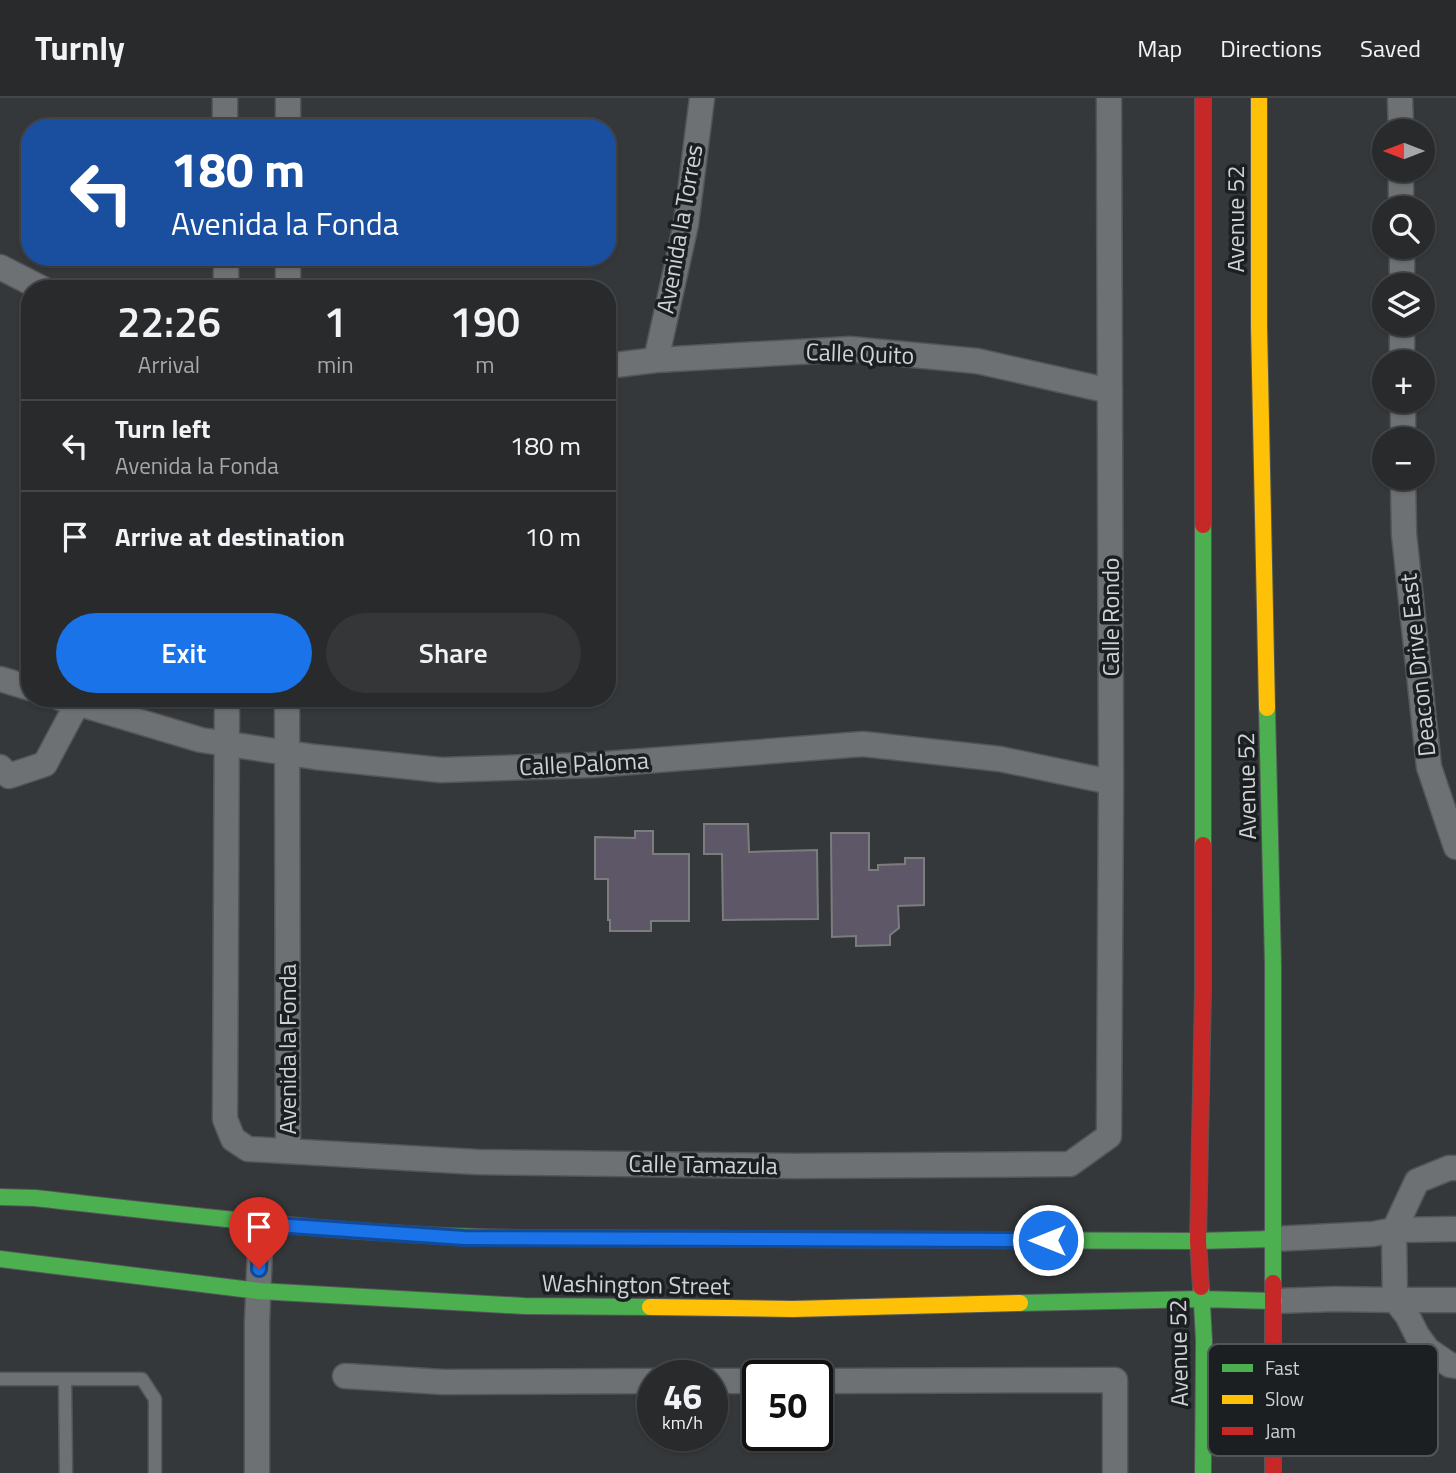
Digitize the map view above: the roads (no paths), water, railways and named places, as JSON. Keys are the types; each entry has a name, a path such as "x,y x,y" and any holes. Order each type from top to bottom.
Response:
{"main road":[{"name":"Avenue 52","path":"1203,98 1203,991 1198,1241 1204,1340 1203,1473"},
{"name":"Avenue 52","path":"1259,98 1259,326 1273,979 1274,1344"},
{"name":"Washington Street","path":"0,1197 35,1198 261,1224 464,1238 1273,1239"},
{"name":"Washington Street","path":"0,1259 259,1291 524,1306 793,1309 1201,1298 1274,1301"}],"street":[{"path":"225,98 225,119"},
{"path":"288,98 288,119"},
{"name":"Avenida la Torres","path":"656,360 686,224 702,98"},
{"name":"Calle Rondo","path":"1109,98 1109,1136"},
{"path":"1401,98 1401,119"},
{"path":"0,267 25,280"},
{"name":"Calle Quito","path":"616,365 656,360 850,349 977,361 1110,391"},
{"name":"Deacon Drive East","path":"1403,490 1404,534 1429,767 1456,847"},
{"path":"0,679 21,685"},
{"path":"0,767 9,776 45,764 67,707"},
{"name":"Calle Paloma","path":"89,707 201,740 286,753 441,770 592,765 863,744 1000,759 1111,782"},
{"name":"Avenida la Fonda","path":"227,707 225,1119 233,1139 248,1149 288,1151 287,707"},
{"name":"Calle Tamazula","path":"288,1151 504,1163 793,1166 1070,1164 1109,1136"},
{"path":"1424,1344 1395,1300 1394,1230 1417,1181 1456,1167"},
{"path":"257,1473 257,1323 261,1224"},
{"path":"1273,1239 1456,1228"},
{"path":"1274,1301 1456,1300"},
{"path":"1438,1357 1456,1366"},
{"path":"345,1376 443,1382 637,1381"},
{"path":"833,1381 1115,1380 1115,1473"}],"lane":[{"path":"0,1379 142,1379 155,1399 155,1473"},
{"path":"65,1379 66,1473"}]}
